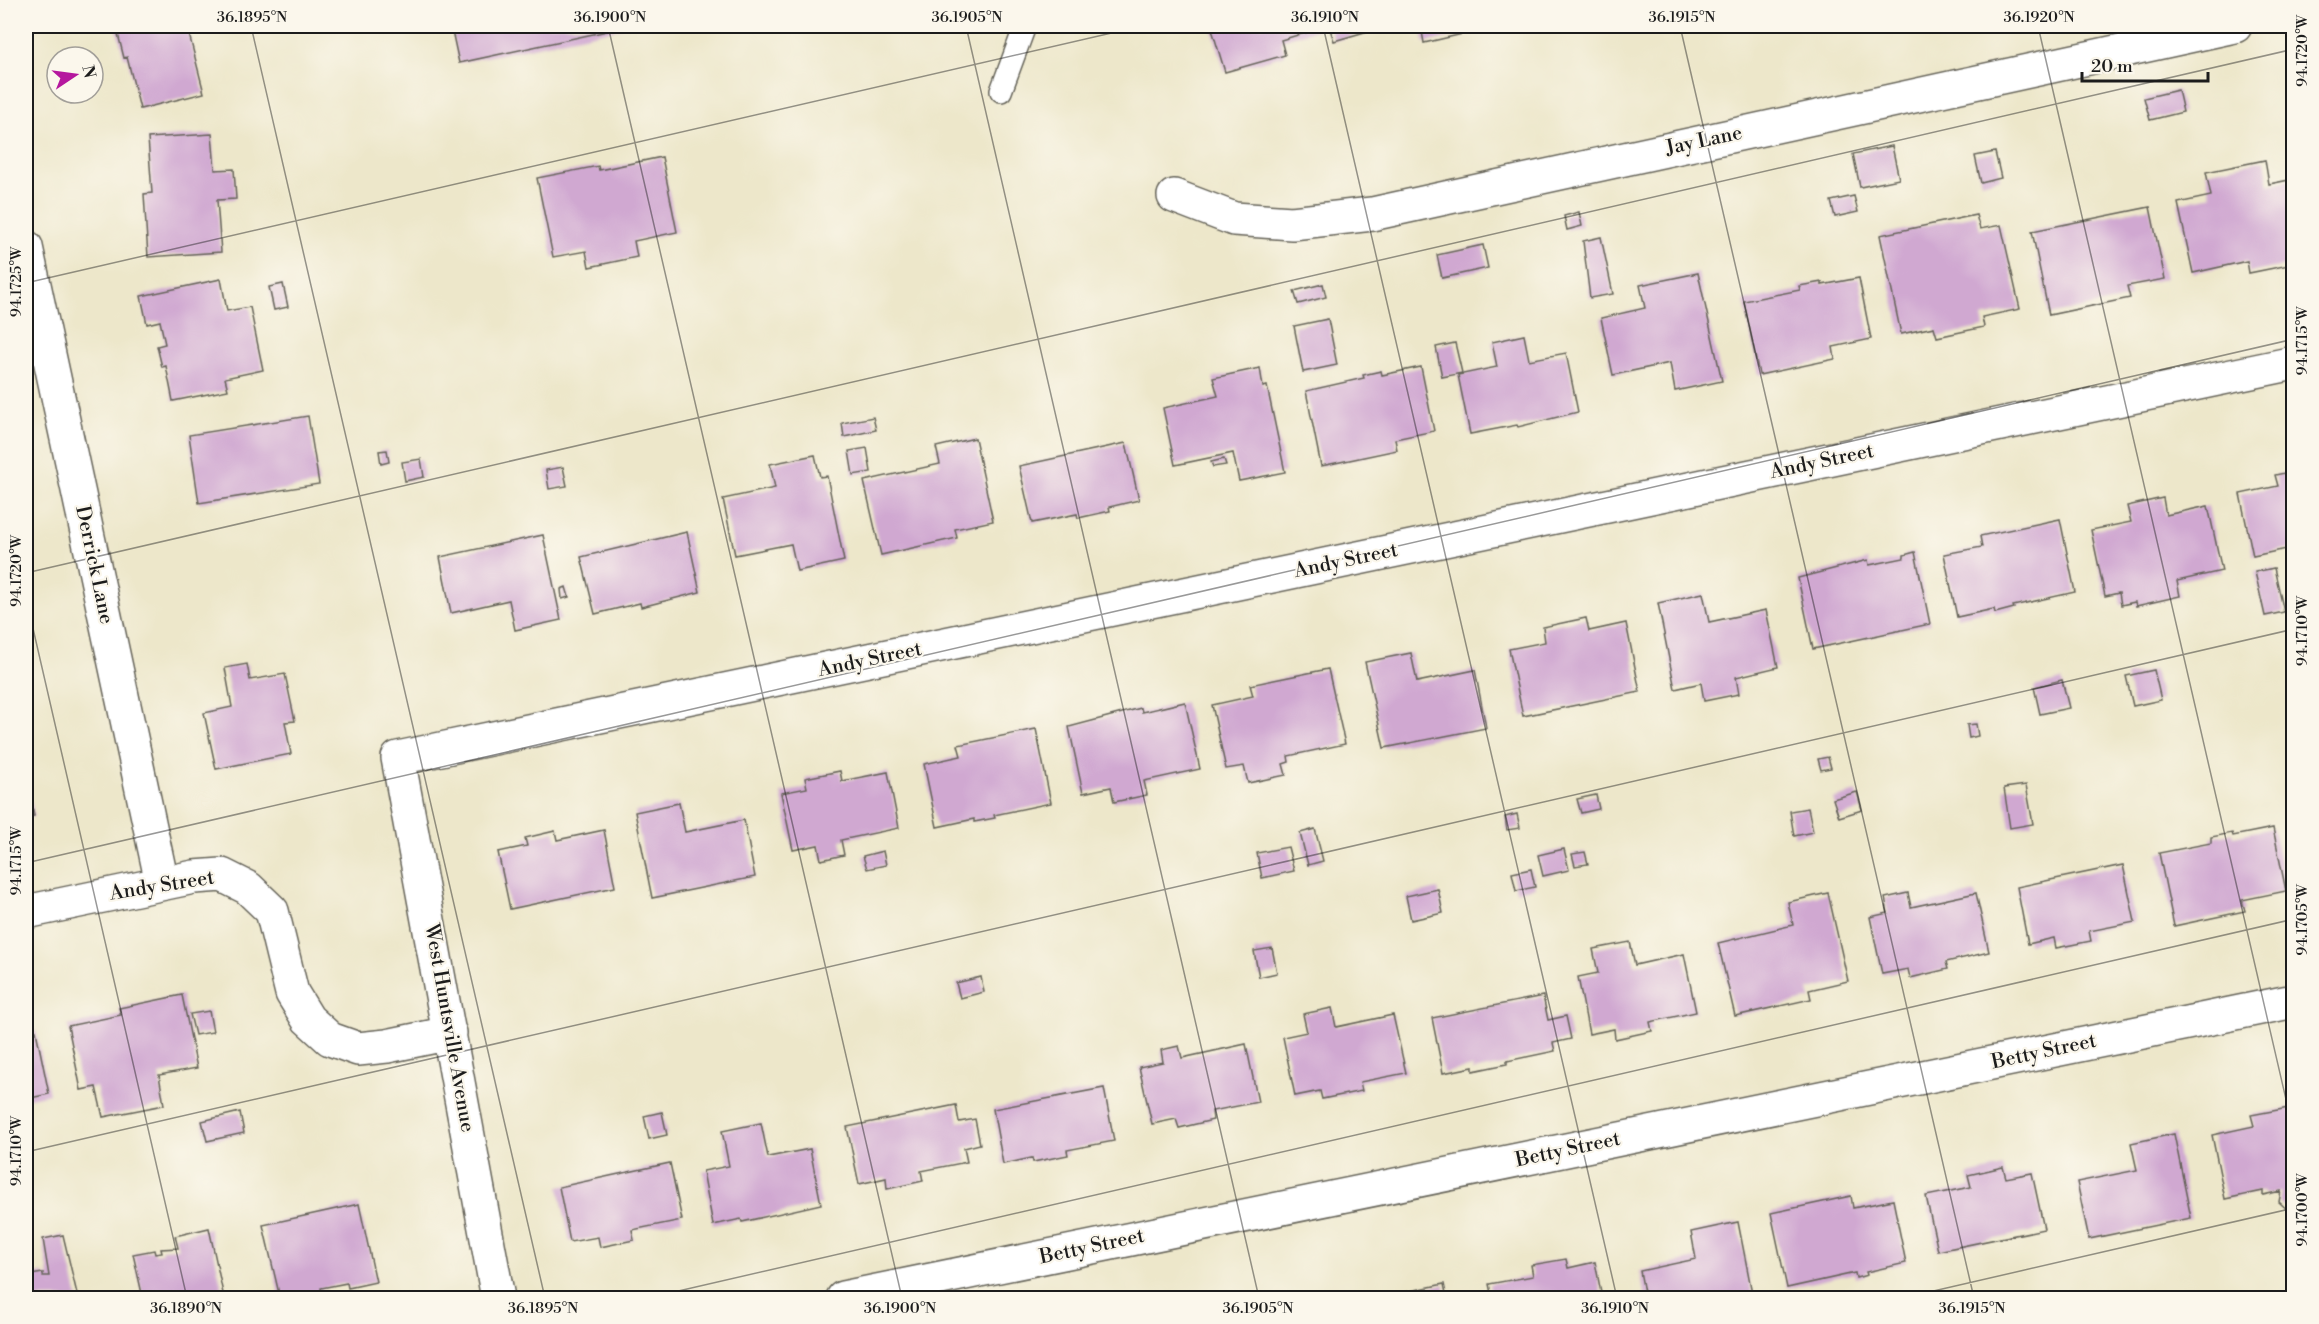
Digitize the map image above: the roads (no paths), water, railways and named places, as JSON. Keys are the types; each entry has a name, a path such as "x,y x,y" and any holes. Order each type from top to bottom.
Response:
{"street":[{"name":"Jay Lane","path":"1174,196 1234,219 1292,223 1372,214 2235,26"},
{"name":"Derrick Lane","path":"26,247 162,883"},
{"name":"Andy Street","path":"398,758 2294,363"},
{"name":"West Huntsville Avenue","path":"398,758 498,1299"},
{"name":"Andy Street","path":"26,912 162,883 222,875 248,888 272,911 292,993 308,1019 330,1039 358,1049 387,1046 450,1033"},
{"name":"Betty Street","path":"843,1299 2294,1001"}],"lane":[{"path":"1001,91 1024,26"}]}
